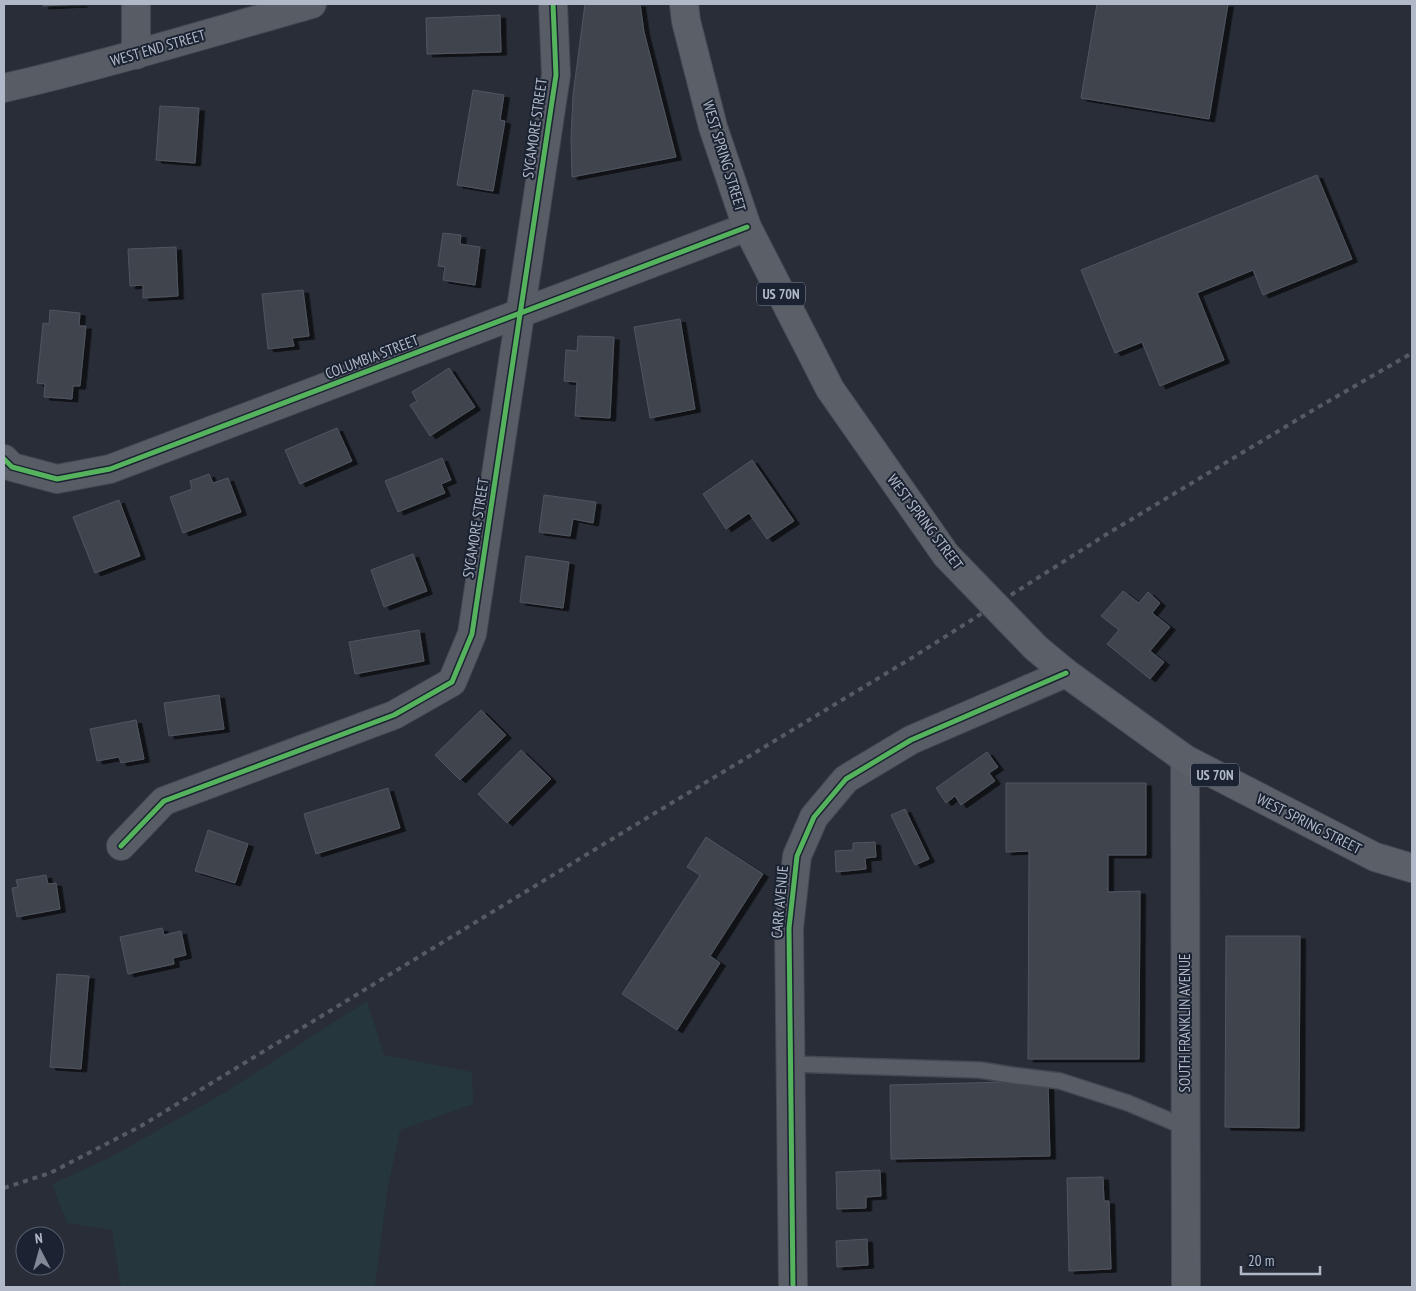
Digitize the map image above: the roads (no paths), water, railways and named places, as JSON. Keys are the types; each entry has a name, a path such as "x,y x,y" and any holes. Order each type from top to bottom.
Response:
{"main road":[{"name":"WEST SPRING STREET","path":"684,4 686,20 713,127 747,227 830,389 946,555 1036,648 1066,673 1185,759 1375,857 1412,868"}],"street":[{"path":"136,4 136,55"},
{"name":"WEST END STREET","path":"4,88 136,55 312,4"},
{"name":"SYCAMORE STREET","path":"121,846 164,801 394,714 452,682 472,634 556,75 553,4"},
{"name":"COLUMBIA STREET","path":"4,459 12,467 57,479 110,469 747,227"},
{"name":"CARR AVENUE","path":"793,1287 789,928 797,856 814,816 846,779 911,740 1066,673"},
{"name":"SOUTH FRANKLIN AVENUE","path":"1185,759 1186,1287"}],"lane":[{"path":"790,1064 980,1070 1011,1076 1060,1081 1128,1102 1185,1127"}],"railway":[{"path":"4,1188 50,1173 141,1126 910,659 1107,534 1412,353"}]}
